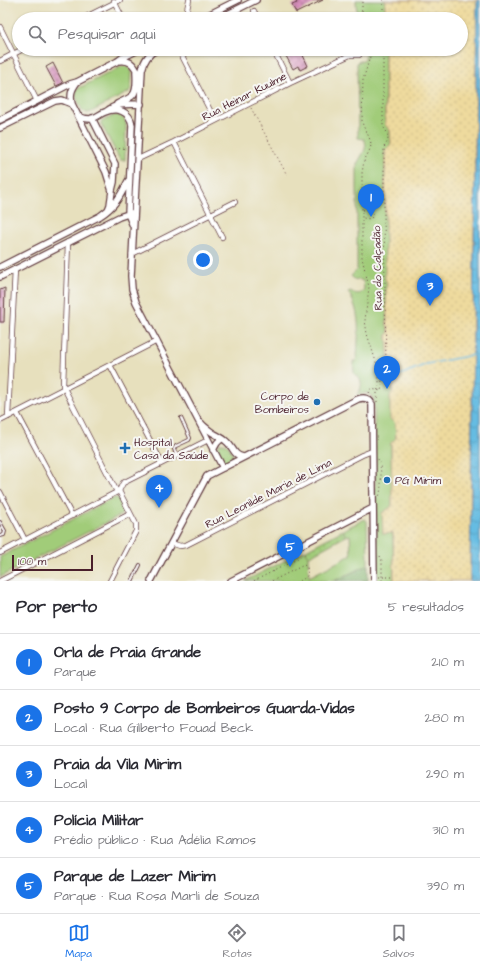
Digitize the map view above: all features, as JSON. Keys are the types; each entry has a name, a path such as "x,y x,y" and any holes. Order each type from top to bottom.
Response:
{"street":[{"path":"94,12 114,1 120,0"},
{"path":"186,12 188,0"},
{"path":"214,12 238,0"},
{"path":"232,12 256,0"},
{"path":"114,1 120,12"},
{"path":"0,26 12,50"},
{"path":"0,61 12,55"},
{"path":"15,56 37,101"},
{"path":"0,120 126,56"},
{"path":"149,56 145,61 142,70 132,254 132,290 136,302 223,468"},
{"path":"182,56 215,120"},
{"path":"276,56 290,83"},
{"name":"Rua Heinar Kuulme","path":"138,159 346,56"},
{"path":"118,61 126,61 134,65 142,80"},
{"path":"78,116 92,118 131,97 134,93 136,71"},
{"path":"77,82 71,90 70,98 106,172 112,191"},
{"path":"0,128 55,101 62,100 72,104"},
{"path":"117,104 141,104"},
{"path":"106,111 123,111 131,121 128,214 134,228"},
{"path":"92,118 115,164 110,205 106,212"},
{"path":"174,142 222,237"},
{"path":"0,267 96,219 106,212 118,200 129,179"},
{"path":"132,254 235,202"},
{"path":"0,276 119,217 135,212"},
{"path":"68,242 62,382 64,389 136,524 136,531 110,581"},
{"path":"8,417 15,269"},
{"path":"0,421 157,341"},
{"path":"110,365 162,463"},
{"path":"151,581 207,476 358,399 366,398 374,403 372,451 374,579"},
{"path":"17,413 72,516"},
{"path":"199,421 208,430 224,440 235,454 243,458"},
{"path":"0,553 118,492 123,483 162,463 208,440 216,438 224,440"},
{"path":"213,450 217,443 224,440"},
{"name":"Rua Leonilde Maria de Lima","path":"171,543 186,546 372,451"},
{"path":"234,462 236,458 235,454"},
{"path":"0,492 25,540"},
{"path":"231,581 373,508"},
{"path":"0,581 130,514"}],"lane":[{"path":"177,456 174,451 176,446 189,440 190,438 181,418"},
{"path":"0,522 5,531 4,535 0,536"},
{"path":"132,581 140,565"}],"path":[{"path":"362,0 362,12"},
{"path":"383,0 383,12"},
{"path":"370,56 363,80 362,119 363,126 371,145 362,169 362,258 369,287 365,324 378,369 379,386 374,403"},
{"name":"Rua do Calçadão","path":"378,390 381,391 382,385 381,365 386,365 384,147 388,141 388,138 387,131 383,127 383,56"},
{"path":"249,104 287,175"},
{"path":"108,149 131,148"},
{"path":"362,211 370,209 373,212 372,218 368,220 362,218"},
{"path":"366,398 371,389 378,390"},
{"path":"378,457 380,464 381,491 378,500"},
{"path":"379,554 382,561 382,581"},
{"path":"254,581 306,555"},
{"path":"272,581 304,565 307,566 307,577 299,581"},
{"path":"374,579 393,577"}],"green space":[{"path":"356,0 385,0 385,12 357,12"},
{"path":"365,56 385,56 385,124 390,130 391,144 385,151 386,288 387,325 389,331 387,336 389,382 392,387 391,394 396,438 391,443 394,581 377,581 374,400 372,396 367,393 357,394 361,388 361,383 359,378 354,374 353,361 356,361 357,358 358,324 355,308 348,292 351,291 359,294 364,288 363,281 358,279 355,280 351,276 357,270 357,164 366,145 364,139 358,138 357,62 364,60"},
{"path":"123,66 126,66 132,72 131,88 129,92 91,112 87,113 82,110 76,97 77,89"},
{"path":"115,115 122,117 126,124 125,160 120,160 101,124 101,122"},
{"path":"221,443 227,445 233,456 231,460 227,462 223,460 216,450"},
{"path":"114,498 119,498 123,505 124,511 121,515 0,577 0,557"},
{"path":"365,519 367,521 368,565 334,581 245,581 306,550 308,557 309,577 351,555 350,535 346,536 343,530"},
{"path":"343,530 346,536 308,557 306,550"},
{"path":"368,565 368,581 334,581"}],"sand":[{"path":"385,0 477,0 470,581 394,581 393,533 383,534 382,513 392,505 391,443 396,438 395,423 390,419 390,396 393,389 389,382 387,336 389,331 387,325 387,283 385,279 385,151 391,144 390,130 385,125 385,56 468,56 468,12 385,12"}],"water":[{"path":"477,0 480,0 480,581 470,581"}],"building":[{"path":"295,0 323,0 296,12 292,5 297,3"},
{"path":"286,56 303,56 308,66 300,70 298,66 293,69"},
{"path":"53,63 63,83 56,86 46,67"},
{"path":"5,288 4,322 0,322 0,290"}],"waterway":[{"path":"390,379 427,364 473,355"}],"place":[{"name":"Orla de Praia Grande","path":"371,217"},
{"name":"Praia da Vila Mirim","path":"430,306"},
{"name":"Posto 9 Corpo de Bombeiros Guarda-Vidas","path":"387,389"},
{"name":"Corpo de Bombeiros","path":"317,402"},
{"name":"Hospital Casa da Saúde","path":"125,448"},
{"name":"PG Mirim","path":"387,480"},
{"name":"Polícia Militar","path":"159,508"},
{"name":"Parque de Lazer Mirim","path":"290,567"}]}
